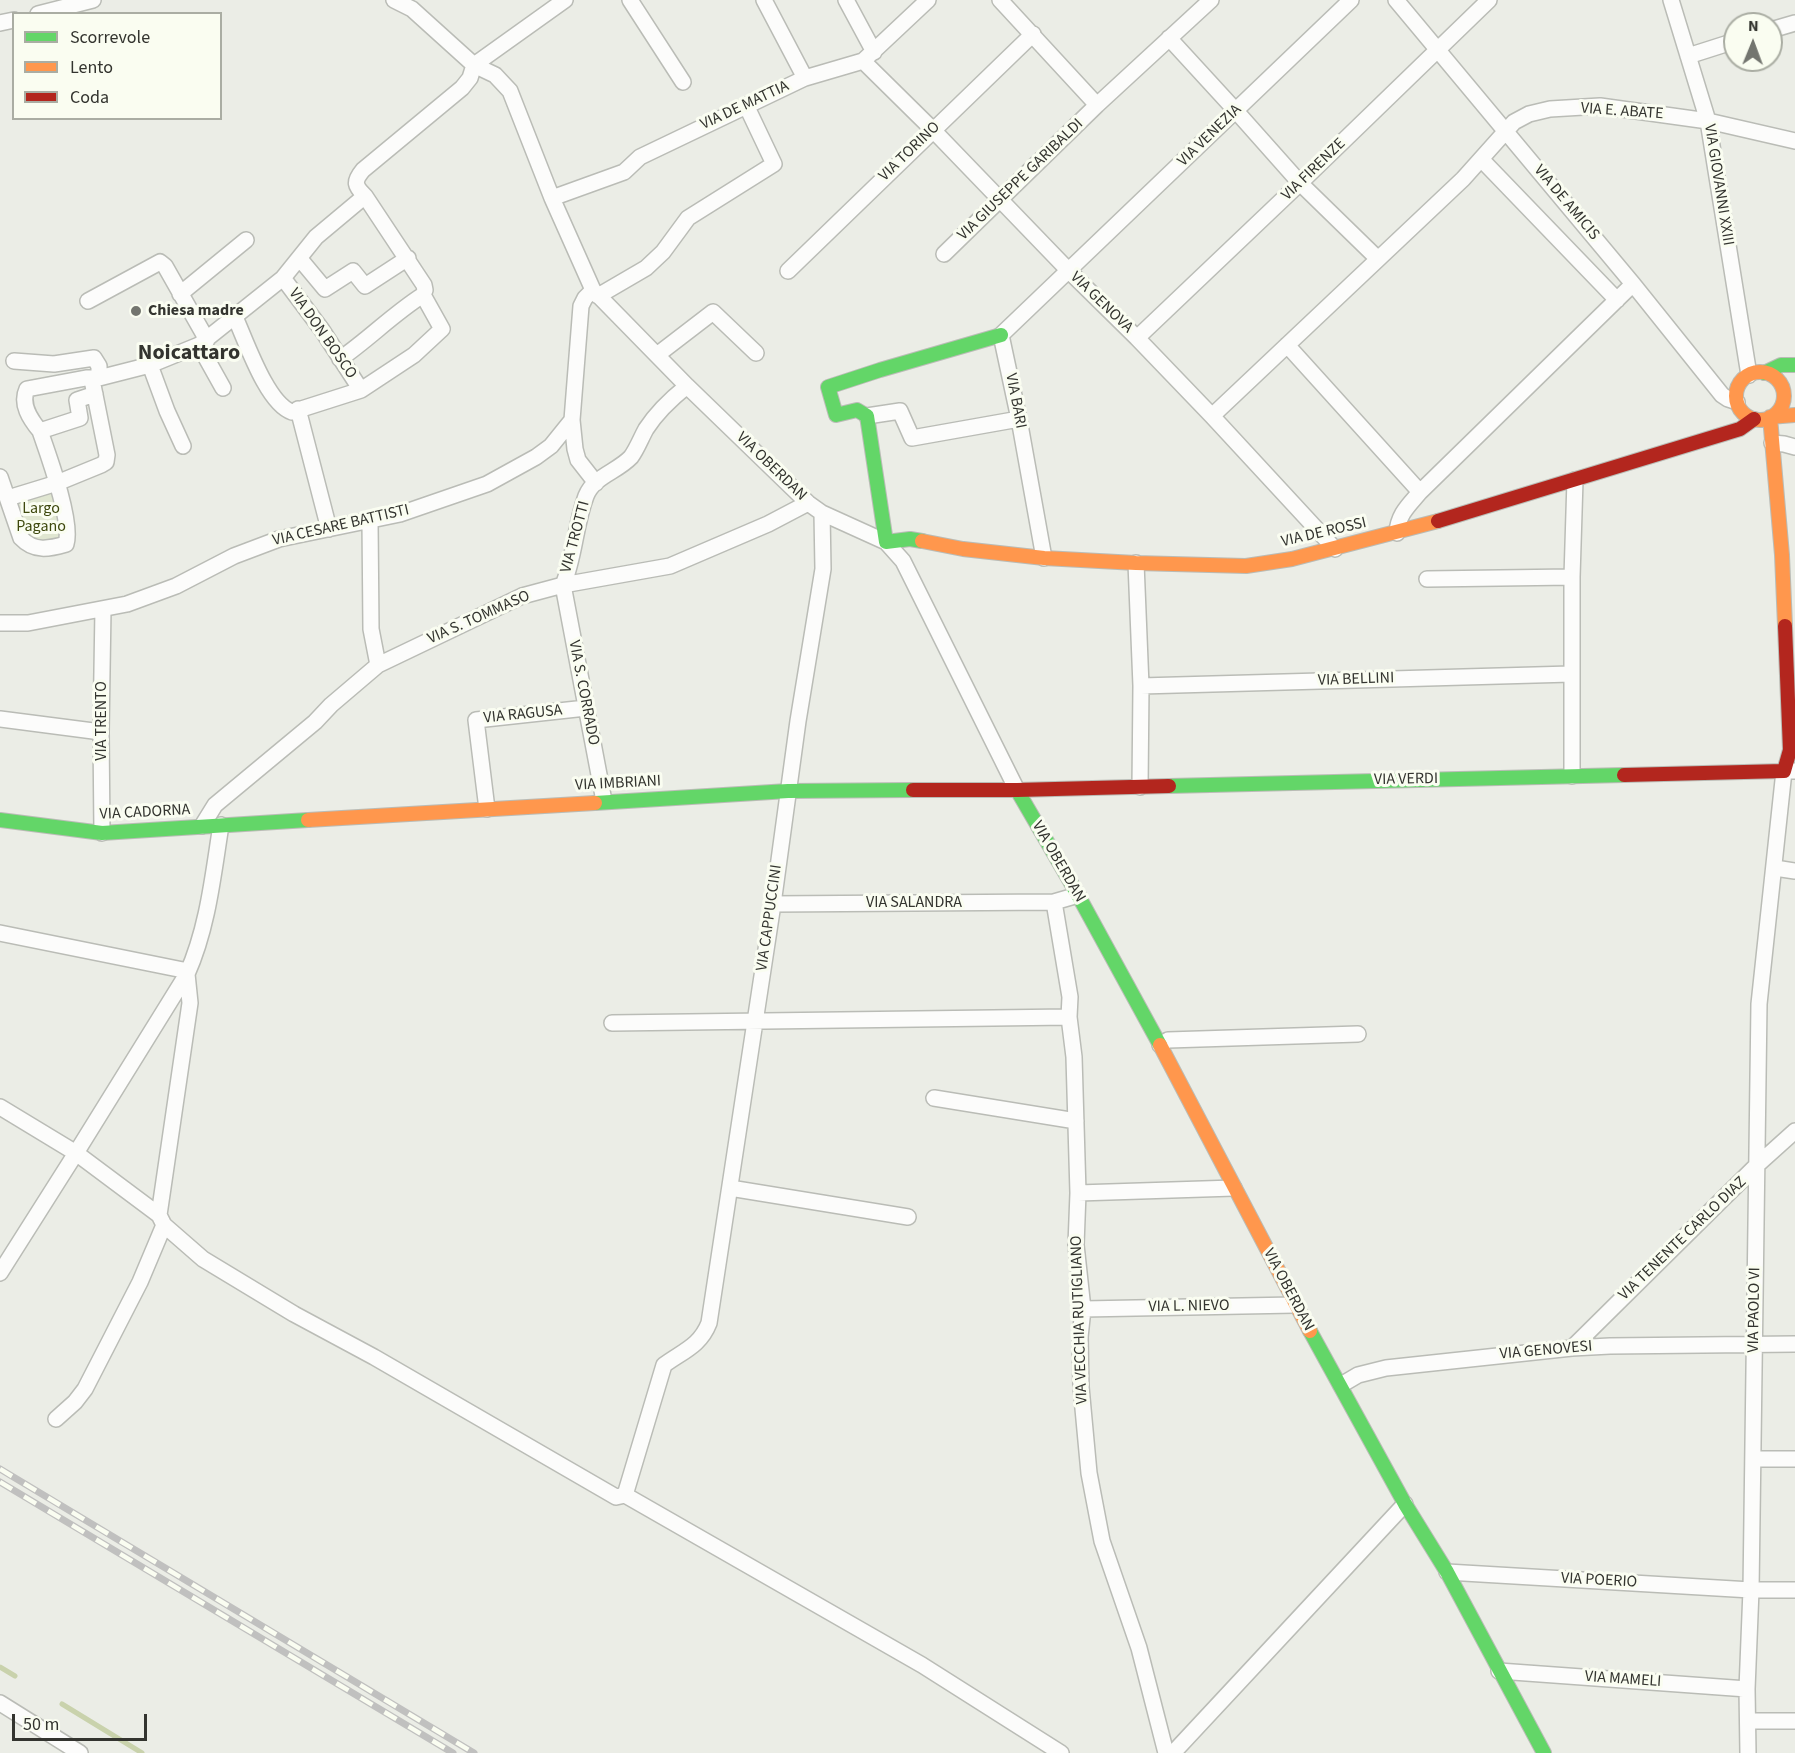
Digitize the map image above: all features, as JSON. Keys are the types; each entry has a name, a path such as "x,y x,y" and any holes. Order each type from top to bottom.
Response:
{"street":[{"path":"46,12 93,0"},
{"name":"VIA OBERDAN","path":"394,0 412,9 474,65 495,75 510,91 552,198 595,293 808,503 822,513 886,542 903,561 1017,789 1160,1045 1295,1305 1405,1504 1447,1572 1544,1753"},
{"path":"340,358 361,345 404,307 423,295 425,290 408,258 356,184 357,177 462,88 470,78 474,65 564,0"},
{"path":"630,0 682,82"},
{"path":"764,0 805,78"},
{"name":"VIA GENOVA","path":"846,0 868,56 933,130 999,201 1212,416 1335,549"},
{"name":"VIA DE MATTIA","path":"552,198 624,172 640,157 746,105 805,78 868,56 926,0"},
{"path":"1000,0 1097,105"},
{"name":"VIA GIUSEPPE GARIBALDI","path":"944,254 1097,105 1211,0"},
{"name":"VIA VENEZIA","path":"1068,271 1351,0"},
{"name":"VIA DE AMICIS","path":"1396,0 1633,284 1722,395 1737,402"},
{"name":"VIA FIRENZE","path":"1137,338 1489,0"},
{"name":"VIA GIOVANNI XXIII","path":"1671,0 1708,121 1757,374"},
{"name":"VIA TORINO","path":"788,272 1033,34"},
{"path":"1169,38 1300,183 1378,259"},
{"path":"1688,56 1723,45"},
{"path":"596,483 578,460 572,420 581,306 585,298 646,268 663,252 688,218 774,164 746,105"},
{"name":"VIA E. ABATE","path":"1212,416 1482,160 1514,122 1529,114 1550,109 1600,106 1708,121 1795,141"},
{"path":"1482,160 1617,300"},
{"path":"0,477 21,538 27,545 38,549 66,544 68,538 57,483 40,431 27,412 24,398 27,389 95,378 150,365 203,343 283,278 316,237 365,196"},
{"path":"180,294 246,240"},
{"path":"300,259 325,289 353,271 364,286 408,258"},
{"path":"88,302 160,262 165,266 180,294 223,388"},
{"path":"1019,419 912,438 900,411 867,416 857,410 836,415 828,387 1002,335 1068,271"},
{"name":"VIA DON BOSCO","path":"283,278 322,330 361,390"},
{"path":"1397,532 1397,522 1402,513 1420,492 1633,284"},
{"path":"235,317 268,391 285,410 295,410 361,390 414,355 442,329 423,295"},
{"path":"657,355 713,312 756,353"},
{"name":"VIA BARI","path":"1002,335 1044,558"},
{"path":"1287,345 1420,492"},
{"path":"8,498 57,483 101,465 106,462 107,455 95,394 95,378 99,366 94,358 54,364 14,361"},
{"path":"150,365 166,411 183,446"},
{"path":"1795,365 1781,365 1742,379 1736,394 1740,410 1754,419 1795,415"},
{"path":"1757,374 1777,380 1784,393 1781,407 1770,417"},
{"name":"VIA TROTTI","path":"563,585 569,570 586,496 596,483 632,455 656,415 687,386"},
{"path":"40,431 80,418 77,400 95,394"},
{"path":"295,410 329,530"},
{"path":"867,416 886,542"},
{"path":"1770,417 1782,555 1790,750 1790,771 1774,868 1795,871"},
{"name":"VIA DE ROSSI","path":"886,542 910,539 963,549 1044,558 1246,566 1292,559 1397,532 1740,429 1754,419"},
{"name":"VIA CESARE BATTISTI","path":"0,623 28,623 127,604 176,586 234,556 279,539 400,514 487,484 536,457 551,446 572,420"},
{"path":"1772,443 1795,447"},
{"path":"1572,776 1571,674 1575,480"},
{"name":"VIA S. TOMMASO","path":"202,826 215,806 315,723 331,705 378,665 522,596 563,585 670,566 768,524 808,503"},
{"name":"VIA CAPPUCCINI","path":"625,1495 664,1365 694,1346 704,1334 709,1323 773,904 811,635 823,569 822,513"},
{"path":"370,521 371,629 378,665"},
{"path":"1136,563 1141,686 1140,787"},
{"path":"1428,579 1572,578"},
{"name":"VIA S. CORRADO","path":"563,585 604,801"},
{"name":"VIA TRENTO","path":"102,833 103,609"},
{"name":"VIA BELLINI","path":"1141,686 1571,674"},
{"name":"VIA RAGUSA","path":"487,809 476,720 586,708"},
{"path":"0,719 101,732"},
{"name":"VIA VERDI","path":"1017,789 1790,771"},
{"name":"VIA IMBRIANI","path":"221,825 788,792 1017,789"},
{"name":"VIA CADORNA","path":"0,820 102,833 221,825"},
{"path":"0,1273 187,972 200,943 221,825"},
{"name":"VIA PAOLO VI","path":"1748,1753 1747,1689 1751,1590 1760,1004 1774,868"},
{"path":"1054,902 1078,895"},
{"name":"VIA SALANDRA","path":"773,904 1054,902"},
{"name":"VIA VECCHIA RUTIGLIANO","path":"1054,902 1070,997 1069,1017 1074,1057 1078,1193 1076,1245 1083,1310 1080,1337 1089,1473 1102,1541 1139,1648 1166,1753"},
{"path":"0,933 187,972"},
{"path":"56,1419 75,1402 85,1389 140,1282 162,1220 190,1003 187,972"},
{"path":"612,1023 1069,1017"},
{"path":"1160,1045 1168,1040 1358,1034"},
{"path":"934,1098 1076,1121"},
{"path":"0,1107 76,1153 162,1220 202,1259 294,1314 374,1357 616,1497 625,1495 922,1665 1060,1753"},
{"name":"VIA TENENTE CARLO DIAZ","path":"1572,1348 1756,1166 1795,1131"},
{"path":"730,1188 908,1217"},
{"path":"1078,1193 1234,1188"},
{"name":"VIA L. NIEVO","path":"1083,1310 1295,1305"},
{"name":"VIA GENOVESI","path":"1341,1385 1358,1375 1386,1368 1572,1348 1795,1344"},
{"path":"1753,1459 1795,1459"},
{"path":"1173,1753 1405,1504"},
{"name":"VIA POERIO","path":"1447,1572 1751,1590 1795,1590"},
{"name":"VIA MAMELI","path":"1499,1671 1747,1689"},
{"path":"0,1703 80,1753"},
{"path":"1749,1720 1795,1721"}],"green space":[{"name":"Largo Pagano","path":"53,491 63,536 59,541 40,545 27,535 18,501"}],"waterway":[{"path":"0,1667 15,1676"},
{"path":"62,1704 142,1753"}],"railway":[{"path":"0,1469 474,1753"},
{"path":"0,1482 453,1753"}],"traffic: fast":[{"path":"922,541 910,539 886,542 867,416 857,410 836,415 828,387 1001,335"},
{"path":"1764,373 1781,365 1795,365"},
{"path":"1169,786 1624,775"},
{"path":"595,803 788,791 913,790"},
{"path":"1017,790 1078,895 1160,1045"},
{"path":"0,820 102,833 308,820"},
{"path":"1310,1331 1405,1504 1447,1572 1544,1753"}],"traffic: slow":[{"path":"1760,372 1777,379 1784,396 1777,413 1760,420 1743,413 1736,396 1743,379 1760,372"},
{"path":"1785,626 1782,555 1770,417 1795,415"},
{"path":"922,541 963,549 1044,558 1246,566 1292,559 1438,521"},
{"path":"308,820 595,803"},
{"path":"1160,1045 1310,1331"}],"traffic: jam":[{"path":"1438,521 1740,429 1754,419"},
{"path":"1624,775 1784,771 1790,750 1785,626"},
{"path":"913,790 1169,786"}],"place":[{"name":"Chiesa madre","path":"136,311"}],"district":[{"name":"Noicattaro","path":"189,354"}]}
